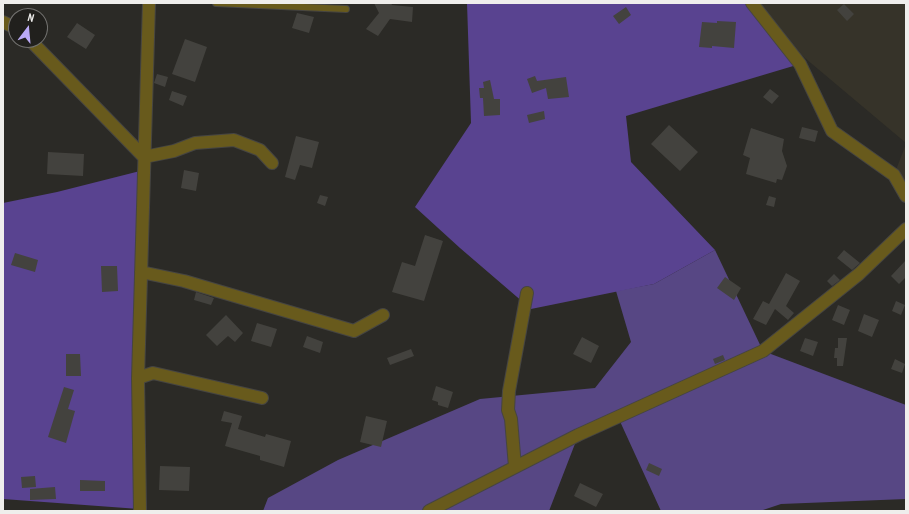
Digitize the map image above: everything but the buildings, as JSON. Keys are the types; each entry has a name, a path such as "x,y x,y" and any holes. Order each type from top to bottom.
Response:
{"street":[{"path":"140,511 138,378 149,3"},
{"path":"752,3 800,64 832,131 894,175 906,196"},
{"path":"38,48 144,156"},
{"path":"144,156 174,152 194,143 234,140 260,150 272,163"},
{"path":"429,511 578,436 763,351 859,274 906,229"},
{"path":"141,272 184,281 354,332 383,315"},
{"path":"515,468 511,419 508,410 509,391 527,293"},
{"path":"138,378 153,373 262,398"}],"lane":[{"path":"216,3 316,6 346,9"}],"shaded area":[{"path":"467,3 752,3 800,64 626,116 631,162 715,250 654,284 531,309 415,207 471,123"},
{"path":"753,3 906,3 906,143 774,32"},
{"path":"906,144 906,196 894,175"},
{"path":"144,170 139,509 3,499 3,203 57,192"},
{"path":"715,250 763,351 906,405 906,499 781,504 760,511 661,511 618,417 578,436 549,511 263,511 268,498 338,460 480,399 595,388 631,342 616,291 654,284"}]}
